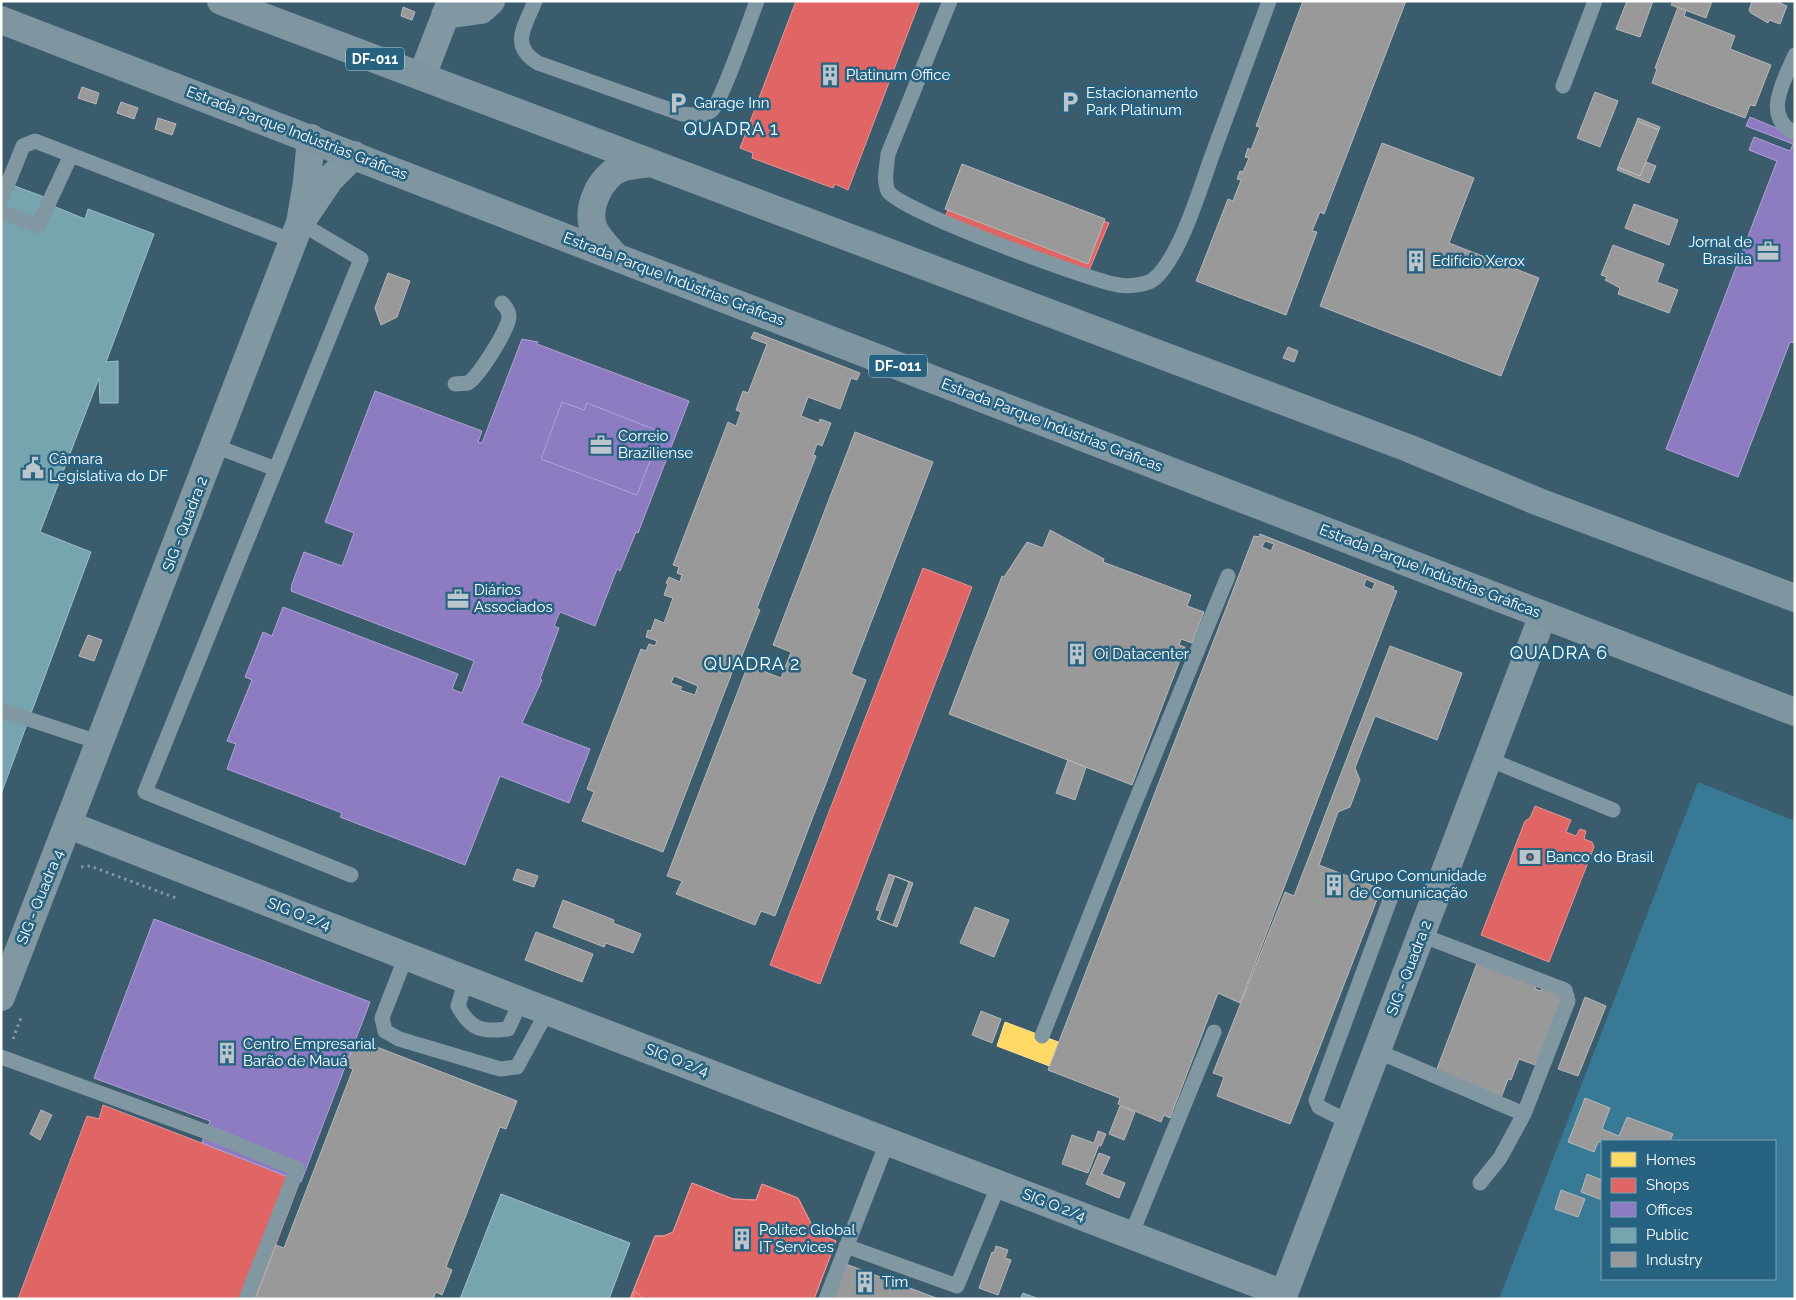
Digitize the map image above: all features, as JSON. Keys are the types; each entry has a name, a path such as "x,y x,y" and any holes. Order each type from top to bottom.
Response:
{"main road":[{"name":"DF-011","path":"221,1 1408,448 1539,502 1795,598"},
{"name":"Estrada Parque Indústrias Gráficas","path":"1,20 1795,712"},
{"path":"614,256 594,230 592,209 597,192 606,178 620,168 652,163"}],"street":[{"path":"422,76 448,8 481,10 491,1"},
{"name":"SIG - Quadra 2","path":"69,825 297,232 307,182 311,138"},
{"name":"SIG - Quadra 2","path":"297,232 330,179 354,155"},
{"name":"SIG - Quadra 2","path":"1283,1296 1543,615"},
{"name":"SIG Q 2/4","path":"69,825 521,1001 888,1140 1283,1296"},
{"name":"SIG - Quadra 4","path":"1,997 69,825"}],"lane":[{"path":"535,1 521,38 522,49 527,56 538,63 682,114 698,116 712,109 721,94 757,1"},
{"path":"950,1 888,154 885,176 888,192 902,203 943,222 1086,277 1116,285 1153,280 1167,265 1190,214 1269,1"},
{"path":"1563,86 1595,1"},
{"path":"1795,55 1776,105 1779,120 1795,133"},
{"path":"1,201 23,146 35,141 297,232 360,259 146,792 350,875"},
{"path":"1,212 38,226 72,155"},
{"path":"456,384 468,383 481,370 507,323 508,314 502,303"},
{"path":"215,446 276,469"},
{"path":"1042,1036 1228,576"},
{"path":"1,710 100,743"},
{"path":"1488,759 1613,810"},
{"path":"1349,1122 1326,1112 1319,1107 1316,1100 1391,897"},
{"path":"1422,935 1565,990 1568,1001 1524,1114 1500,1158 1480,1184"},
{"path":"406,956 382,1018 385,1031 399,1039 500,1069 517,1067 548,1010"},
{"path":"466,979 458,1006 467,1021 487,1032 508,1029 521,1001"},
{"path":"1131,1235 1214,1032"},
{"path":"1377,1051 1524,1114"},
{"path":"3,1057 215,1135 296,1169 246,1299"},
{"path":"826,1299 888,1140"},
{"path":"846,1246 957,1286 999,1184"}],"path":[{"path":"78,876 82,866 90,866 182,900"},
{"path":"3,1057 23,1012"}],"shaded area":[{"path":"1698,782 1795,821 1795,1299 1499,1299"}],"building: Homes":[{"path":"1005,1022 1061,1043 1052,1067 997,1046"}],"building: Shops":[{"name":"Platinum Office","path":"796,1 920,1 848,190 835,184 833,188 752,158 753,153 740,148"},
{"path":"962,169 1109,223 1088,273 945,218"},
{"path":"923,568 972,587 820,984 770,965"},
{"path":"1535,806 1571,820 1566,832 1576,836 1580,829 1586,831 1584,839 1592,842 1594,847 1549,962 1481,935 1525,821 1530,818"},
{"path":"103,1105 300,1181 255,1299 18,1299 87,1116 99,1119"},
{"name":"Politec Global IT Services","path":"692,1183 733,1199 756,1200 762,1184 798,1198 816,1233 836,1241 814,1299 644,1299 635,1291 632,1299 630,1299 655,1236 664,1236 673,1232"},
{"name":"Politec Global IT Services","path":"692,1183 733,1199 756,1200 762,1184 798,1198 816,1233 836,1241 814,1299 630,1299 655,1236 664,1236 673,1232"}],"building: Offices":[{"name":"Jornal de Brasília","path":"1750,117 1795,136 1795,343 1790,342 1738,477 1666,449 1777,161 1749,150 1754,137 1790,151 1793,144 1746,126"},
{"name":"Diários Associados","path":"522,339 538,342 537,344 689,401 638,533 636,532 620,571 617,569 595,626 560,612 554,626 559,628 540,679 542,680 522,723 590,749 569,803 500,776 465,865 340,817 342,813 227,769 236,744 227,741 252,680 245,677 263,632 272,636 283,607 458,674 452,689 462,693 474,661 291,591 292,584 304,552 342,566 354,533 325,522 375,391 482,431 478,442 482,443"},
{"name":"Correio Braziliense","path":"562,402 584,410 587,403 661,432 637,495 541,459"},
{"name":"Centro Empresarial Barão de Mauá","path":"154,919 370,1002 301,1182 202,1143 210,1121 94,1078"}],"building: Public":[{"name":"Câmara Legislativa do DF","path":"1,181 55,201 53,206 85,219 88,209 154,234 106,362 118,361 118,403 100,403 99,378 40,532 91,552 1,794"},
{"path":"501,1194 630,1243 609,1299 460,1299"},
{"path":"1023,1293 1039,1299 1020,1299"}],"building: Industry":[{"path":"1303,1 1406,1 1324,214 1320,212 1312,231 1317,232 1286,315 1196,281 1228,199 1233,201 1241,180 1237,179 1240,171 1243,172 1249,158 1245,157 1248,148 1251,150 1260,127 1256,126"},
{"path":"1627,1 1653,1 1640,37 1616,29"},
{"path":"1673,1 1712,1 1706,18 1671,5"},
{"path":"1752,1 1781,1 1780,3 1787,6 1780,24 1769,20 1768,23 1751,13 1749,10"},
{"path":"403,7 415,12 412,20 401,16"},
{"path":"1678,7 1686,10 1684,16 1735,36 1730,49 1771,65 1755,106 1750,105 1745,118 1652,83 1657,69 1655,68"},
{"path":"82,87 99,93 96,104 78,98"},
{"path":"1595,92 1618,101 1600,147 1577,138"},
{"path":"121,102 138,108 134,119 117,113"},
{"path":"158,118 176,124 172,135 155,129"},
{"path":"1638,118 1660,127 1659,130 1637,121"},
{"path":"1637,121 1659,130 1640,176 1618,167"},
{"name":"Edifício Xerox","path":"1382,143 1474,178 1449,243 1539,278 1501,376 1320,306"},
{"path":"1646,162 1656,166 1649,183 1617,170 1618,167 1640,176"},
{"path":"962,164 1105,219 1088,264 945,209"},
{"path":"1634,204 1678,220 1669,245 1625,228"},
{"path":"1613,245 1664,264 1657,282 1678,290 1669,313 1618,294 1620,288 1605,280 1607,277 1601,275"},
{"path":"388,273 410,281 397,317 381,325 375,308"},
{"path":"754,332 860,373 857,380 851,378 840,409 808,397 801,416 819,423 820,419 831,423 822,446 817,444 813,455 816,456 757,608 760,610 738,666 733,670 663,852 582,821 594,792 587,789 641,649 646,651 649,644 655,646 657,641 646,637 648,630 651,631 655,619 664,623 673,598 664,595 668,584 666,583 669,577 680,582 682,575 677,573 679,567 673,565 728,422 736,426 741,412 736,410 743,391 748,393 767,344 751,338","holes":["674,676 698,686 695,695 680,690 682,687 671,683"]},
{"path":"1288,347 1298,351 1294,362 1283,358"},
{"path":"855,432 933,462 851,674 866,680 775,916 761,911 755,925 676,894 682,881 667,876 748,665 781,678 791,652 773,645"},
{"name":"Oi Datacenter","path":"1050,530 1104,559 1103,562 1191,595 1187,606 1204,612 1192,643 1181,639 1179,645 1185,647 1132,785 949,714 1002,576 1004,577 1027,542 1043,548"},
{"path":"1260,534 1394,587 1393,590 1397,591 1240,1003 1218,993 1170,1118 1164,1115 1161,1122 1118,1104 1120,1098 1048,1070 1254,536 1259,537","holes":["1265,541 1274,544 1271,551 1262,547","1366,579 1375,583 1372,590 1364,586"]},
{"path":"88,635 102,640 94,661 79,656"},
{"name":"Grupo Comunidade de Comunicação","path":"1390,646 1462,673 1437,740 1375,716 1355,768 1360,780 1350,807 1338,812 1319,865 1381,889 1290,1124 1217,1096 1224,1077 1213,1073 1285,892 1294,896"},
{"path":"1068,760 1086,767 1075,800 1056,793"},
{"path":"517,869 538,876 534,887 513,880"},
{"path":"889,874 909,882 893,925 877,919 880,911 876,910"},
{"path":"895,876 913,883 897,927 879,920"},
{"path":"563,900 614,920 613,923 641,934 633,953 606,943 604,947 553,927"},
{"path":"975,907 1009,920 994,957 960,943"},
{"path":"536,932 593,954 582,982 525,960"},
{"path":"1479,958 1539,981 1535,989 1541,991 1544,983 1574,994 1546,1069 1519,1059 1511,1080 1508,1079 1501,1098 1435,1074"},
{"path":"1585,997 1606,1006 1578,1076 1558,1069"},
{"path":"981,1011 1001,1019 992,1043 972,1035"},
{"path":"356,1039 517,1101 506,1129 500,1127 446,1267 452,1270 442,1295 436,1292 433,1299 255,1299 276,1245 284,1248 353,1069 346,1066"},
{"path":"1585,1098 1610,1108 1602,1129 1619,1136 1627,1117 1673,1134 1670,1140 1601,1140 1601,1142 1598,1142 1594,1152 1568,1142"},
{"path":"1120,1106 1135,1112 1124,1140 1109,1134"},
{"path":"41,1110 52,1115 40,1140 30,1134"},
{"path":"1098,1131 1106,1134 1101,1146 1099,1145 1088,1173 1062,1164 1072,1135 1094,1143"},
{"path":"1099,1153 1110,1157 1102,1174 1125,1183 1119,1198 1086,1184"},
{"path":"1587,1174 1601,1180 1601,1200 1581,1192"},
{"path":"1561,1190 1585,1199 1578,1217 1555,1209"},
{"path":"996,1246 1008,1250 1005,1258 1011,1260 998,1295 979,1288"},
{"name":"Tim","path":"843,1263 939,1299 830,1299"}],"place":[{"name":"Platinum Office","path":"830,75"},
{"name":"Estacionamento Park Platinum","path":"1070,102"},
{"name":"Garage Inn","path":"678,103"},
{"name":"Jornal de Brasília","path":"1768,251"},
{"name":"Edifício Xerox","path":"1416,261"},
{"name":"Correio Braziliense","path":"601,445"},
{"name":"Câmara Legislativa do DF","path":"33,468"},
{"name":"Diários Associados","path":"458,599"},
{"name":"Oi Datacenter","path":"1077,654"},
{"name":"Banco do Brasil","path":"1530,857"},
{"name":"Grupo Comunidade de Comunicação","path":"1334,885"},
{"name":"Centro Empresarial Barão de Mauá","path":"227,1053"},
{"name":"Politec Global IT Services","path":"742,1239"},
{"name":"Tim","path":"865,1282"}],"district":[{"name":"QUADRA 1","path":"731,129"},
{"name":"QUADRA 6","path":"1559,653"},
{"name":"QUADRA 2","path":"752,664"}]}
